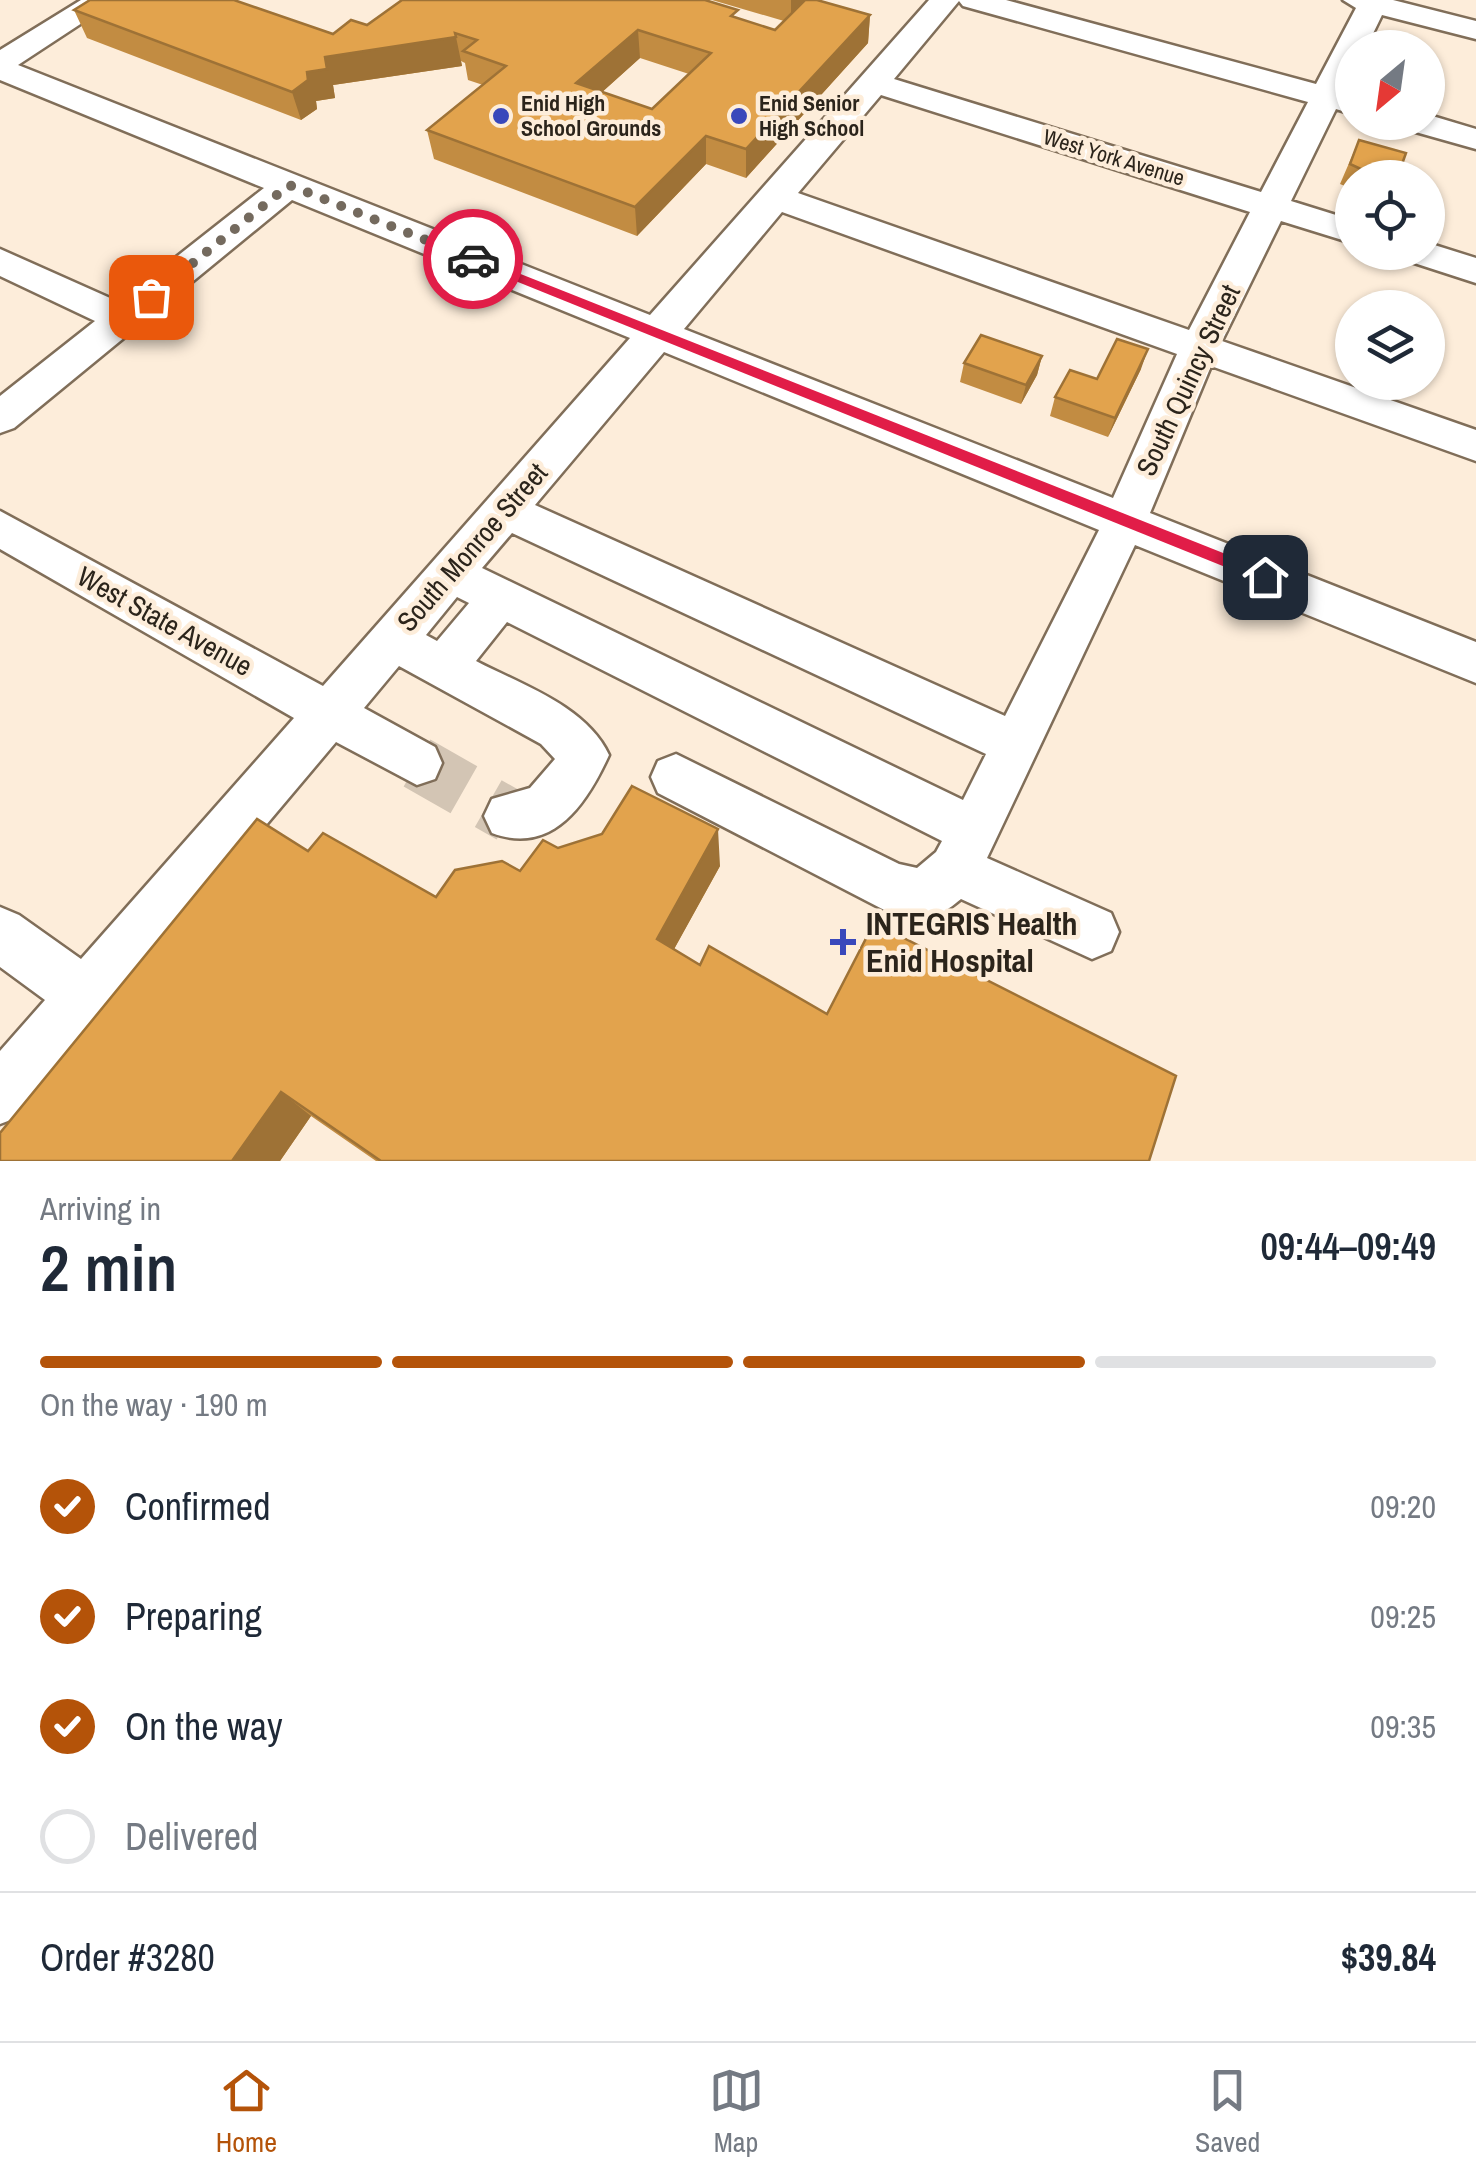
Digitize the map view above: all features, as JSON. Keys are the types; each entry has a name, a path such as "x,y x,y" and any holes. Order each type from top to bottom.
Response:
{"street":[{"path":"0,66 102,0"},
{"name":"South Monroe Street","path":"0,1095 945,0"},
{"path":"973,0 1335,99"},
{"path":"1369,1 1476,30"},
{"name":"South Quincy Street","path":"1360,30 1369,1"},
{"path":"0,66 1476,663"},
{"name":"West York Avenue","path":"874,83 1335,226"},
{"name":"South Quincy Street","path":"964,850 1124,520 1199,348 1272,206 1335,106"},
{"path":"1445,131 1476,140"},
{"path":"0,418 289,185"},
{"path":"775,197 1476,446"},
{"path":"1445,261 1476,271"},
{"path":"0,262 123,319"},
{"path":"504,510 1016,744"},
{"name":"West State Avenue","path":"0,528 417,763"},
{"path":"450,573 964,850 1092,932"},
{"path":"444,667 500,598"},
{"path":"392,640 558,729 584,755 565,793 538,814 510,816"},
{"path":"676,776 892,888 925,895 964,850"},
{"path":"0,934 86,996"}],"building":[{"name":"Enid Senior High School","path":"90,0 234,0 333,34 351,20 367,25 402,0 705,0 738,10 731,16 775,30 805,0 870,15 746,149 706,136 635,207 427,130 506,66 463,51 477,40 455,33 456,37 325,57 327,69 307,72 308,80 292,92 74,10","holes":["638,30 711,53 652,109 576,83"]},
{"path":"1359,140 1406,153 1403,160 1352,160"},
{"path":"981,335 1042,356 1026,385 964,363"},
{"path":"1117,339 1148,349 1115,418 1055,397 1070,370 1097,379"},
{"path":"632,786 718,829 657,939 700,965 709,946 827,1014 874,923 1176,1076 1149,1161 381,1161 281,1092 232,1161 0,1161 0,1133 257,819 308,851 323,833 436,897 455,870 502,861 520,871 543,840 558,848 602,834"}],"tunnel":[{"path":"417,763 510,816"}],"way so far":[{"path":"151,297 289,185 473,259"}],"place":[{"name":"Enid High School Grounds","path":"501,116"},
{"name":"Enid Senior High School","path":"739,116"},
{"name":"INTEGRIS Health Enid Hospital","path":"843,942"}],"route":[{"path":"473,259 1265,577"}]}
